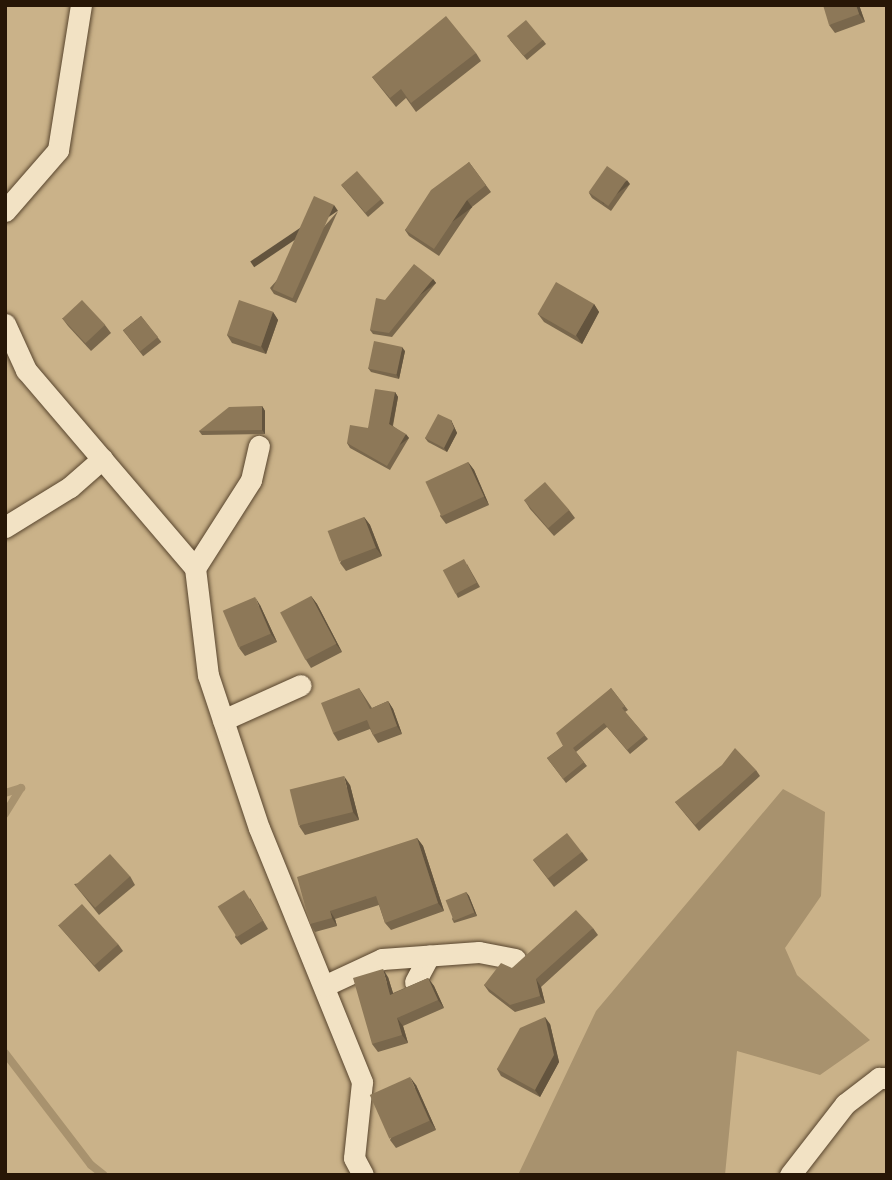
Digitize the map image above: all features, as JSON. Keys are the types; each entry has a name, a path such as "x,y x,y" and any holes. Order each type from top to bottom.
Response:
{"street":[{"path":"5,211 58,150 80,5"},
{"path":"5,324 26,370 195,568 208,675 259,828 362,1082 354,1158 363,1175"},
{"path":"195,568 251,480 258,446"},
{"path":"5,527 70,487 102,458"},
{"path":"223,720 301,685"},
{"path":"324,986 382,959 479,952 515,959"},
{"path":"415,982 429,956"},
{"path":"790,1175 845,1104 878,1078 887,1078"}],"shaded area":[{"path":"5,5 887,5 887,1175 5,1175"},
{"path":"783,789 825,812 821,896 785,948 797,975 870,1040 820,1075 737,1051 725,1175 518,1175 596,1011"}],"building":[{"path":"823,5 856,5 859,14 829,25"},
{"path":"446,16 476,53 411,103 401,89 390,98 372,77"},
{"path":"526,20 543,40 524,56 507,36"},
{"path":"469,162 486,185 467,200 434,249 405,230 431,190"},
{"path":"607,166 627,180 608,206 589,192"},
{"path":"357,171 381,199 365,213 341,185"},
{"path":"314,196 334,205 293,298 273,289"},
{"path":"414,264 433,279 389,333 370,330 376,298 385,300"},
{"path":"556,282 594,304 576,336 538,314"},
{"path":"82,300 105,325 85,343 62,318"},
{"path":"239,300 273,312 261,347 227,335"},
{"path":"141,316 158,337 140,351 123,330"},
{"path":"374,341 402,347 397,374 368,368"},
{"path":"375,389 395,392 389,424 406,434 387,466 347,443 350,425 368,428"},
{"path":"262,406 262,430 199,431 229,407"},
{"path":"438,414 451,420 454,428 444,448 425,438"},
{"path":"468,462 484,496 441,516 425,482"},
{"path":"545,482 569,510 548,528 524,500"},
{"path":"364,517 376,548 339,562 328,531"},
{"path":"464,559 477,583 455,594 443,570"},
{"path":"311,596 336,644 305,660 280,612"},
{"path":"255,597 271,634 238,647 223,611"},
{"path":"359,688 370,709 388,701 397,726 373,735 367,720 333,733 321,703"},
{"path":"611,688 625,706 622,708 645,735 627,750 604,723 573,748 584,762 563,779 547,758 563,746 556,733"},
{"path":"735,748 756,770 695,825 675,802 722,765"},
{"path":"344,776 353,812 299,825 290,790"},
{"path":"567,833 582,852 548,878 533,859"},
{"path":"417,838 438,903 385,923 376,896 330,911 332,918 310,924 297,877"},
{"path":"110,854 130,876 95,908 75,885"},
{"path":"244,890 263,921 237,937 218,906"},
{"path":"466,892 474,912 454,921 446,900"},
{"path":"82,904 118,944 94,966 58,925"},
{"path":"576,910 593,928 536,979 540,996 510,1005 484,985 501,963 512,968"},
{"path":"383,969 390,995 428,978 438,1000 397,1018 402,1035 372,1044 353,978"},
{"path":"545,1017 554,1055 535,1090 497,1069 520,1028"},
{"path":"410,1077 430,1121 389,1139 370,1095"}],"waterway":[{"path":"5,793 21,788 5,814"},
{"path":"5,1053 91,1165 104,1175"}]}
